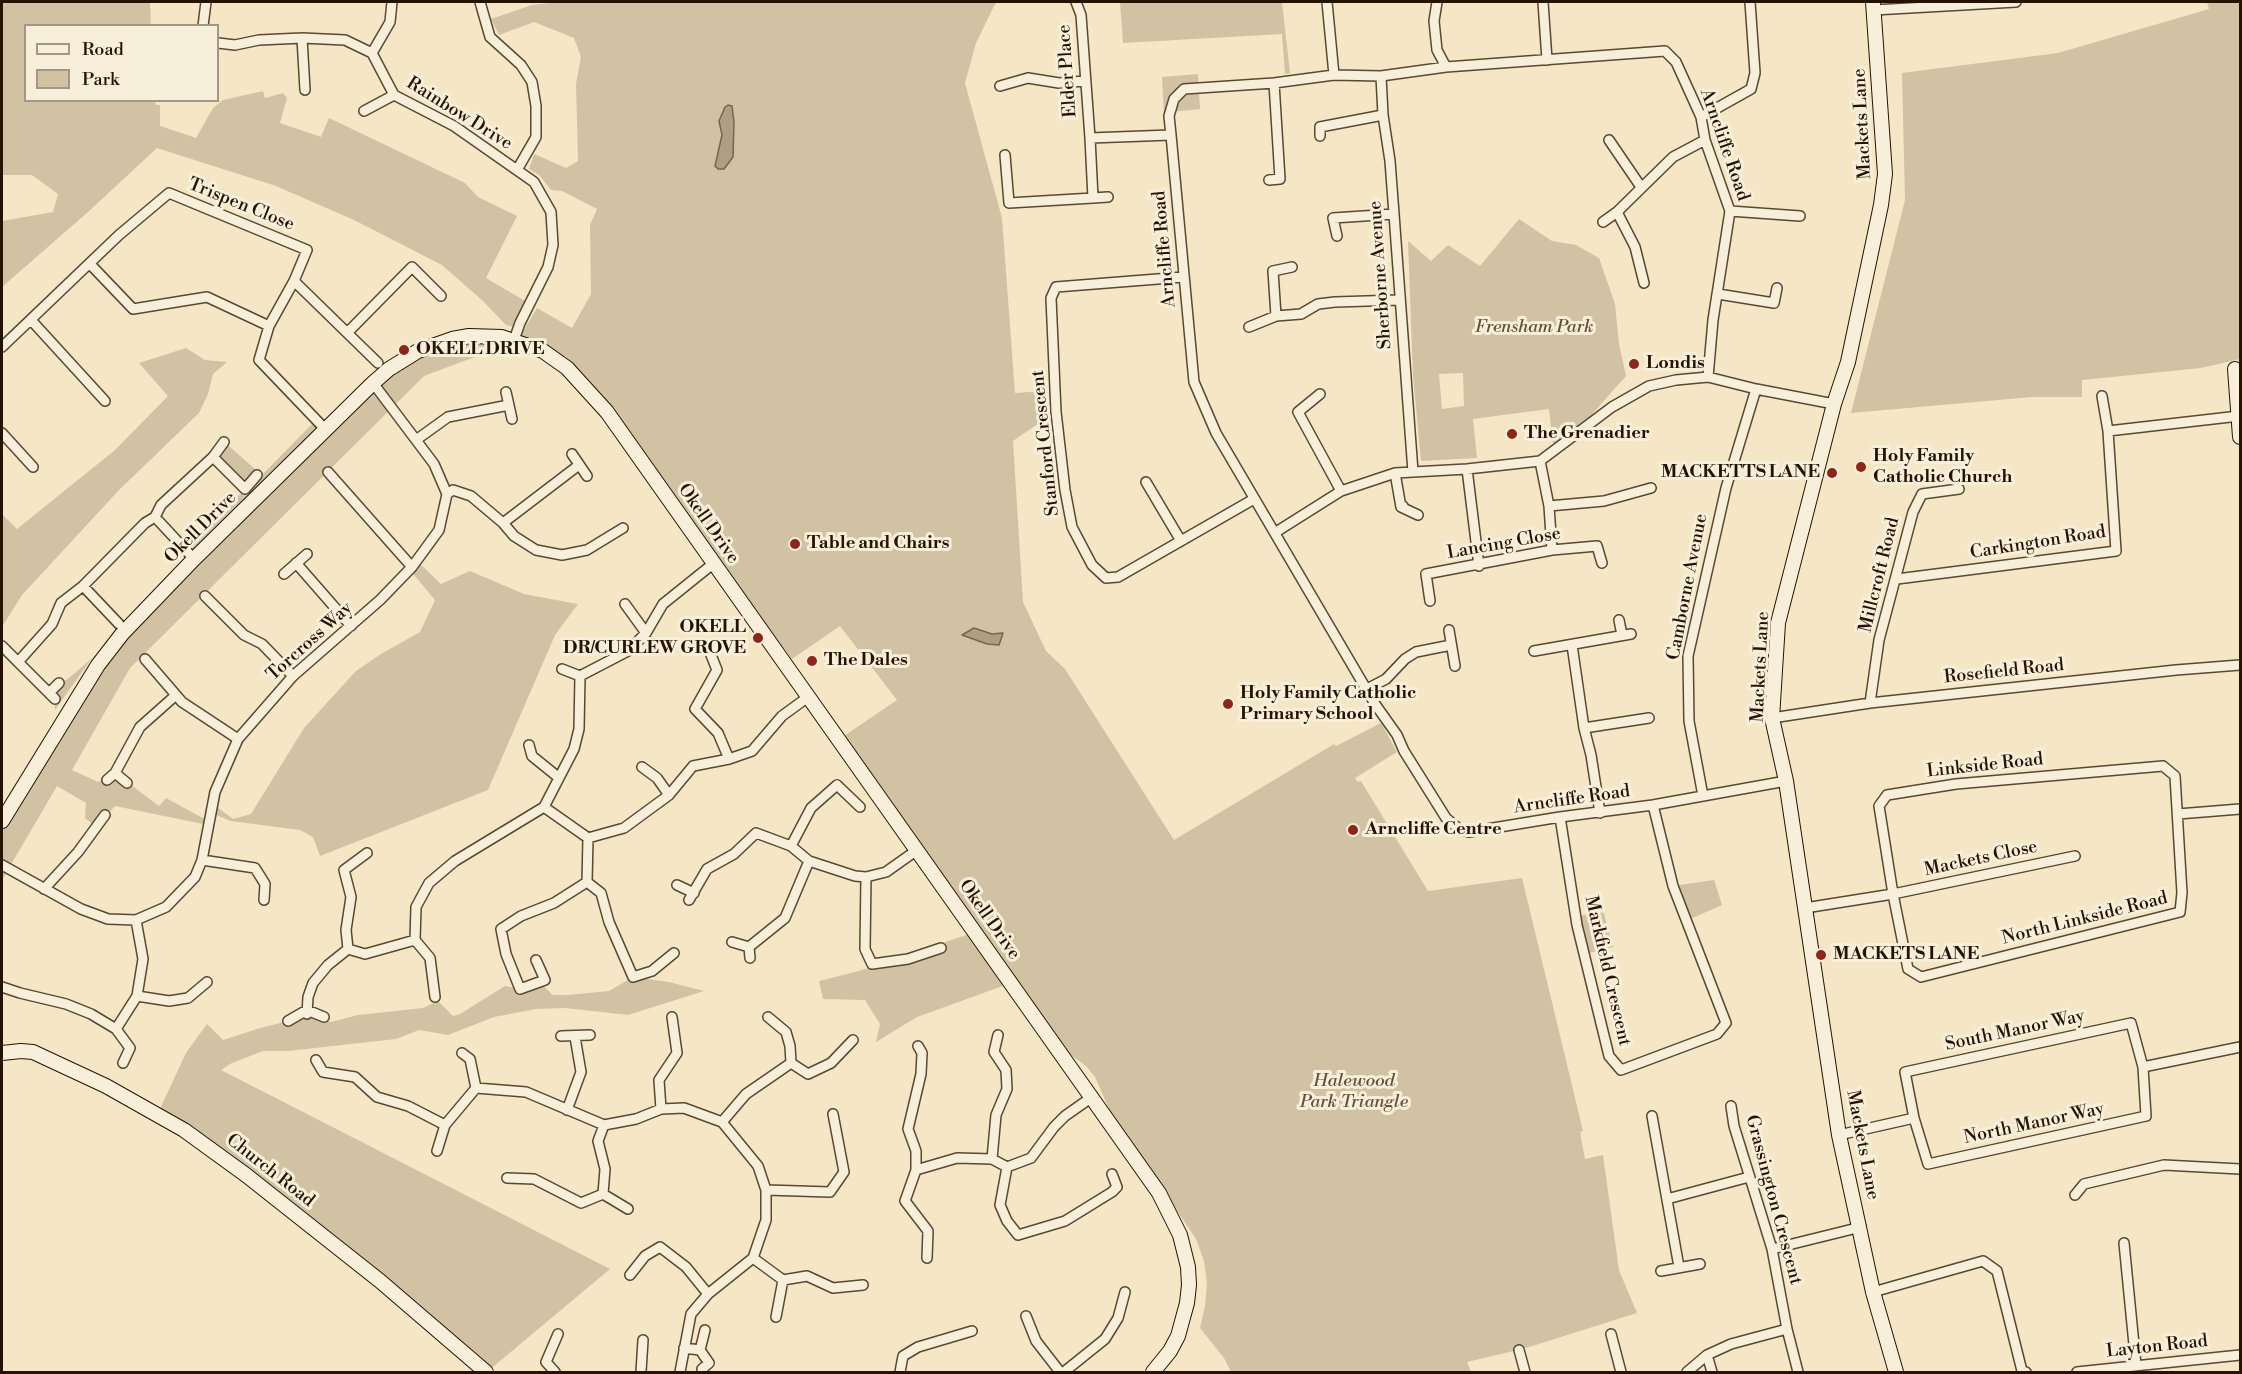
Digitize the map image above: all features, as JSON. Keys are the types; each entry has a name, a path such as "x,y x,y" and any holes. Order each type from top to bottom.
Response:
{"street":[{"path":"203,24 206,2"},
{"path":"219,43 235,45 260,40 302,38 345,40 372,53 390,22 393,11 392,2"},
{"path":"480,2 490,37 521,65 532,82 536,106 536,137 517,170"},
{"name":"Elder Place","path":"1077,2 1081,15 1093,198"},
{"path":"1327,2 1334,75"},
{"path":"1437,2 1434,21 1437,50 1446,67"},
{"path":"1543,2 1547,60"},
{"path":"1701,117 1751,89 1755,73 1750,2"},
{"path":"1874,6 2016,2"},
{"name":"Mackets Lane","path":"1874,6 1885,174 1881,205 1848,362 1834,404 1778,623 1772,718 1786,781 1839,1135 1861,1227 1873,1292 1896,1372"},
{"path":"302,38 305,90"},
{"name":"Arncliffe Road","path":"1708,376 1730,211 1705,140 1701,117 1676,62 1665,51 1446,67 1381,76 1334,75 1274,83 1184,89 1174,99 1169,116 1170,135 1181,229 1182,277 1194,382 1216,433 1254,499 1276,532 1367,689 1446,818 1459,829 1469,832 1653,805 1786,781"},
{"name":"Rainbow Drive","path":"372,53 394,94 454,126 534,182 551,212 553,245 548,267 514,340"},
{"name":"Sherborne Avenue","path":"1381,76 1394,214 1413,471"},
{"path":"1000,86 1028,78 1059,83 1085,81"},
{"path":"1269,180 1280,179 1274,83"},
{"path":"364,111 394,94"},
{"path":"1320,136 1320,127 1383,115"},
{"path":"1090,138 1170,135"},
{"path":"1609,140 1641,187"},
{"path":"1603,222 1617,212 1673,158 1705,140"},
{"path":"1005,155 1009,203 1108,196"},
{"name":"Trispen Close","path":"2,347 119,235 169,194 308,250 269,326 259,360 325,429"},
{"path":"1730,211 1800,216"},
{"path":"1617,212 1635,247 1644,283"},
{"path":"1336,236 1333,218 1394,214"},
{"path":"90,264 133,309 207,297 269,326"},
{"path":"348,332 412,267 441,296"},
{"path":"1276,316 1273,272 1292,267"},
{"name":"Stanford Crescent","path":"1182,277 1056,287 1051,298 1056,412 1065,490 1072,527 1092,566 1106,578 1118,577 1254,499"},
{"path":"294,281 378,363"},
{"path":"1718,294 1774,303 1777,288"},
{"path":"1249,327 1276,316 1301,314 1318,304 1399,300"},
{"path":"31,320 105,401"},
{"name":"Okell Drive","path":"2,821 98,665 142,611 373,383 400,362 435,344 469,336 494,336 514,340 543,351 578,379 607,412 1159,1193 1180,1234 1188,1285 1183,1320 1170,1351 1153,1372"},
{"path":"2235,369 2241,436"},
{"path":"1276,532 1341,491 1395,473 1467,469 1540,461 1612,407 1649,386 1708,376 1756,389 1834,404"},
{"path":"373,383 434,464 447,494 453,490 471,496 503,523 514,536 536,550 562,555 587,550 623,528"},
{"name":"Camborne Avenue","path":"1703,796 1689,721 1688,656 1726,488 1756,389"},
{"path":"506,392 512,418"},
{"path":"1320,394 1298,412 1341,491"},
{"path":"2102,396 2108,431 2239,416"},
{"path":"416,440 448,417 509,405"},
{"name":"Carkington Road","path":"1897,579 2116,551 2108,431"},
{"path":"2,433 33,467"},
{"path":"18,662 52,624 61,603 83,586 145,523 155,517 161,505 213,457 224,442"},
{"path":"572,454 587,476"},
{"path":"213,457 245,489 257,476"},
{"path":"1540,461 1549,506 1552,550"},
{"path":"503,523 579,465"},
{"path":"1467,469 1479,566"},
{"path":"328,472 412,567"},
{"path":"1395,473 1402,506 1418,515"},
{"path":"1146,482 1181,541"},
{"path":"1549,506 1604,501 1651,488"},
{"name":"Millcroft Road","path":"1870,703 1879,640 1913,512 1922,494 1959,489"},
{"name":"Torcross Way","path":"2,865 81,909 108,919 136,920 166,908 195,877 202,860 215,792 238,739 292,676 351,626 412,567 439,530 447,494"},
{"path":"155,517 194,559"},
{"name":"Lancing Close","path":"1430,601 1426,574 1479,566 1552,550 1598,546 1602,563"},
{"path":"284,574 307,554"},
{"path":"296,563 351,626"},
{"path":"562,669 580,676 628,651 646,633 663,604 714,563"},
{"path":"83,586 119,624"},
{"path":"205,596 244,636 262,644 292,676"},
{"path":"625,604 646,633"},
{"path":"1534,651 1626,635 1619,620"},
{"path":"1449,630 1455,666"},
{"path":"1367,689 1386,679 1405,659 1416,652 1452,645"},
{"path":"1572,645 1584,728 1591,755 1600,813"},
{"path":"2,646 52,696 59,683"},
{"path":"711,655 717,670 695,709 718,734 729,759"},
{"path":"145,659 176,695 198,714 238,739"},
{"name":"Rosefield Road","path":"1772,718 1870,703 2176,670 2241,666"},
{"path":"435,997 430,958 415,940 416,907 429,883 455,861 544,807 570,758 579,729 580,676"},
{"path":"107,780 115,773 140,727 176,695"},
{"path":"588,838 624,828 669,795 693,766 729,759 752,751 782,716 808,697"},
{"path":"1584,728 1649,718"},
{"path":"529,745 532,756 558,777"},
{"name":"Linkside Road","path":"1893,894 1879,806 1887,795 1956,784 2163,765 2175,776 2178,814"},
{"path":"642,767 657,778 669,795"},
{"path":"115,773 127,783"},
{"path":"836,773 837,785 860,807"},
{"path":"791,846 811,808 837,785"},
{"name":"Markfield Crescent","path":"1560,817 1577,925 1609,1056 1621,1070 1717,1034 1726,1023 1711,979 1673,886 1653,805"},
{"path":"544,807 588,838"},
{"path":"2178,814 2241,809"},
{"name":"North Linkside Road","path":"1893,894 1908,969 1921,977 2180,912 2182,893 2178,814"},
{"path":"44,889 78,852 105,815"},
{"path":"677,885 692,897 707,868 734,854 756,833 791,846 809,861 855,876 866,877 886,872 917,850"},
{"path":"587,882 588,838"},
{"path":"348,949 346,930 351,897 340,867 367,853"},
{"name":"Mackets Close","path":"1893,894 2075,856"},
{"path":"202,860 255,868 265,884 264,900"},
{"path":"749,947 785,918 809,861"},
{"path":"866,877 865,949 872,964 908,959 940,948"},
{"path":"587,882 601,893 609,922 633,977 652,971 674,952"},
{"path":"536,960 545,980 520,989 507,954 501,929 521,916 554,903 587,882"},
{"path":"1806,908 1893,894"},
{"path":"116,1029 138,996 143,959 136,920"},
{"path":"348,949 365,954 415,940"},
{"path":"732,942 749,947"},
{"path":"749,947 750,958"},
{"path":"307,1012 312,983 328,965 348,949"},
{"path":"138,996 169,1001 188,998 207,982"},
{"path":"2,987 66,1004 91,1014 116,1029 130,1048 123,1063"},
{"path":"288,1022 307,1012 324,1017"},
{"path":"661,1109 659,1080 677,1053 672,1017"},
{"path":"768,1017 786,1032 791,1063"},
{"name":"South Manor Way","path":"1914,1118 1905,1072 2131,1023 2143,1067"},
{"path":"561,1036 590,1035"},
{"path":"992,1159 996,1115 1007,1089 1006,1070 994,1053 998,1035"},
{"path":"567,1110 581,1072 575,1036"},
{"path":"791,1063 808,1074 831,1063 853,1040"},
{"path":"918,1047 922,1053 921,1074 908,1129 916,1151 916,1170 905,1201 928,1231 927,1257"},
{"path":"2143,1067 2241,1047"},
{"name":"Church Road","path":"2,1053 33,1052 106,1086 184,1130 255,1182 380,1281 486,1372"},
{"path":"462,1053 470,1059 476,1088"},
{"path":"316,1060 323,1072 355,1077 377,1098 408,1106 445,1125"},
{"path":"722,1122 746,1094 791,1063"},
{"name":"North Manor Way","path":"1914,1118 1928,1164 2123,1122 2146,1116 2143,1067"},
{"path":"476,1088 526,1092 604,1125 636,1119 661,1109 684,1108 722,1122 758,1166 766,1190 766,1220 753,1258 708,1294 691,1314 680,1372"},
{"path":"437,1151 445,1125 476,1088"},
{"path":"916,1170 957,1158 992,1159 1007,1167 1031,1158 1065,1116 1092,1097"},
{"name":"Grassington Crescent","path":"1731,1106 1734,1126 1772,1250 1798,1372"},
{"path":"766,1190 830,1192 844,1172 833,1114"},
{"path":"1652,1116 1679,1267"},
{"path":"1839,1135 1914,1118"},
{"path":"603,1194 605,1169 598,1141 604,1125"},
{"path":"2075,1195 2084,1184 2164,1165 2241,1169"},
{"path":"1007,1167 1000,1205 1007,1221 1018,1234 1065,1221 1117,1187"},
{"path":"1112,1174 1117,1187 1125,1193"},
{"path":"1667,1199 1749,1177"},
{"path":"507,1178 534,1179 581,1203 603,1194"},
{"path":"603,1194 628,1209"},
{"path":"1772,1250 1861,1227"},
{"path":"2124,1243 2136,1365"},
{"path":"630,1275 645,1256 660,1247 686,1267 708,1294"},
{"path":"753,1258 783,1280 807,1276 833,1288 863,1285"},
{"path":"1873,1292 1983,1261 1997,1271 2022,1371 2026,1372"},
{"path":"1661,1271 1700,1264"},
{"path":"776,1317 783,1280"},
{"path":"1026,1316 1036,1341 1062,1372 1105,1340 1118,1318 1125,1292"},
{"path":"1687,1372 1707,1355 1731,1344 1787,1329"},
{"path":"700,1350 705,1330"},
{"path":"900,1372 905,1355 918,1347 972,1331"},
{"path":"555,1372 546,1362 558,1334"},
{"path":"1611,1334 1621,1372"},
{"path":"641,1372 644,1340"},
{"path":"684,1348 700,1350 709,1363 702,1369"},
{"path":"1519,1350 1526,1372"},
{"path":"1707,1355 1712,1372"},
{"name":"Layton Road","path":"2077,1372 2241,1355"}],"green space":[{"path":"2,2 150,2 151,24 24,24 24,102 155,102 156,105 160,105 160,126 196,138 213,108 223,100 263,91 265,98 283,93 287,98 280,123 321,137 329,118 465,183 478,197 517,216 486,278 525,301 514,327 506,325 442,265 354,220 276,186 157,148 2,287 2,221 53,212 58,194 32,175 2,175"},
{"name":"Halewood Park Triangle","path":"560,2 996,2 976,43 965,83 1002,218 1015,393 1044,391 1045,419 1013,441 1023,602 1046,651 1065,669 1174,840 1334,744 1336,746 1381,723 1397,752 1355,778 1358,782 1361,781 1428,891 1522,878 1583,1131 1580,1132 1585,1159 1603,1155 1619,1270 1637,1313 1526,1348 1467,1362 1471,1372 1231,1372 1224,1358 1200,1328 1207,1283 1204,1261 1196,1239 1110,1111 1095,1077 1086,1066 1067,1052 844,736 897,700 840,626 792,659 568,358 528,339 519,338 537,308 572,328 591,294 590,225 597,209 562,191 551,190 539,175 529,169 534,154 566,168 578,161 576,84 581,57 574,38 534,22 499,35 491,19 532,5"},
{"path":"1120,2 1282,2 1290,73 1285,74 1282,34 1123,43"},
{"path":"2207,2 2240,2 2240,359 2201,368 2082,380 2082,397 2032,397 1851,413 1905,200 1902,73 2058,53 2209,9"},
{"path":"1198,74 1200,109 1171,112 1170,123 1164,115 1162,77"},
{"name":"Frensham Park","path":"1519,219 1552,241 1576,245 1599,258 1615,304 1619,344 1626,376 1586,421 1553,445 1549,409 1473,419 1477,458 1421,461 1413,375 1408,241 1431,261 1448,245 1480,266","holes":["1463,373 1464,406 1442,409 1439,374"]},
{"path":"469,336 529,345 472,358 424,376 130,668 72,770 98,782 115,773 159,806 166,798 210,822 208,825 115,806 96,827 85,818 86,803 57,786 2,880 2,821 98,665 194,560 186,552 245,489 213,457 224,442 262,475 316,420 325,429 418,351"},
{"path":"186,348 205,360 227,362 213,374 208,394 199,413 119,490 22,595 2,627 2,514 17,529 115,450 168,396 139,363"},
{"path":"418,562 441,584 470,571 524,594 578,604 555,635 488,790 320,856 313,837 300,830 231,821 214,814 213,804 233,819 251,814 304,728 356,671 420,632 435,600 409,569"},
{"path":"92,658 55,710 59,683 68,679"},
{"path":"1714,880 1722,905 1688,920 1673,886"},
{"path":"1603,910 1613,947 1585,954 1576,917"},
{"path":"975,932 1011,983 917,1017 876,1042 880,1024 865,1000 823,999 819,981 859,971"},
{"path":"633,977 669,982 704,991 628,1015 565,1008 536,1009 494,1017 448,1035 419,1030 396,1039 288,1051 263,1051 232,1063 221,1070 610,1269 488,1371 158,1113 186,1053 207,1024 223,1040 307,1014 331,1022 358,1015 423,1008 438,1001 453,1016 505,986 520,989 539,982 553,995 568,995 609,991"}],"shaded area":[{"path":"728,105 732,106 734,122 733,157 724,169 718,169 715,166 722,135 719,121"},
{"path":"974,628 992,634 1003,633 999,645 987,644 962,635"}],"place":[{"name":"OKELL DRIVE","path":"404,350"},
{"name":"Londis","path":"1634,364"},
{"name":"The Grenadier","path":"1512,434"},
{"name":"Holy Family Catholic Church","path":"1861,467"},
{"name":"MACKETTS LANE","path":"1832,473"},
{"name":"Table and Chairs","path":"795,544"},
{"name":"OKELL DR/CURLEW GROVE","path":"758,638"},
{"name":"The Dales","path":"812,661"},
{"name":"Holy Family Catholic Primary School","path":"1228,704"},
{"name":"Arncliffe Centre","path":"1353,830"},
{"name":"MACKETS LANE","path":"1821,955"}]}
